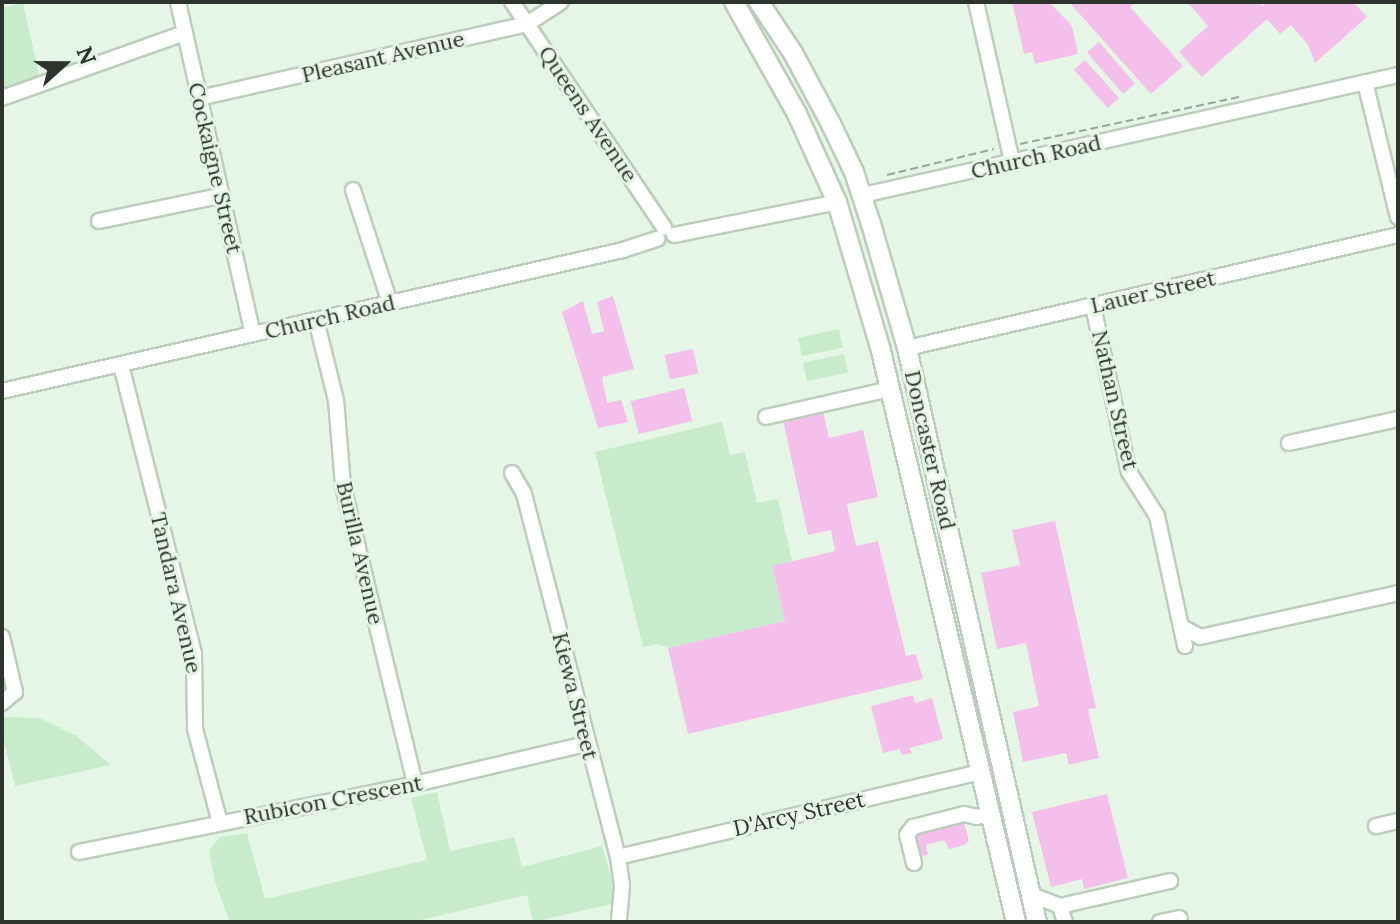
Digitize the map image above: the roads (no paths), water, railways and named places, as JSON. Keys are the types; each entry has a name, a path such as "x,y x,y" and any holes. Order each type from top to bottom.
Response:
{"main road":[{"name":"Doncaster Road","path":"734,2 797,114 837,202 890,389 1016,922"},
{"name":"Doncaster Road","path":"759,2 793,53 825,112 863,195 907,348 1037,922"},
{"name":"Church Road","path":"837,202 863,195"},
{"path":"916,496 940,490"},
{"path":"1005,877 1024,872"}],"street":[{"name":"Cockaigne Street","path":"178,2 253,334"},
{"name":"Queens Avenue","path":"512,2 665,234"},
{"name":"Pleasant Avenue","path":"199,98 527,24 561,2"},
{"path":"976,2 1012,162"},
{"path":"2,98 185,33"},
{"name":"Church Road","path":"863,195 1398,75"},
{"path":"1365,82 1398,217"},
{"path":"353,190 390,303"},
{"path":"99,221 220,196"},
{"name":"Church Road","path":"2,391 390,303 665,234 837,202"},
{"name":"Lauer Street","path":"907,348 1398,235"},
{"name":"Nathan Street","path":"1093,306 1129,472 1140,494 1157,516 1184,628 1185,646"},
{"name":"Burilla Avenue","path":"316,320 336,400 343,486 415,784"},
{"name":"Tandara Avenue","path":"121,365 194,653 195,729 220,823"},
{"path":"766,417 890,389"},
{"path":"1289,443 1398,419"},
{"name":"Kiewa Street","path":"512,473 524,494 586,744 618,857 622,886 619,922"},
{"path":"1184,628 1200,637 1398,593"},
{"path":"2,637 15,692 2,703"},
{"name":"Rubicon Crescent","path":"79,852 415,784 586,744"},
{"name":"D'Arcy Street","path":"618,857 981,772"},
{"path":"914,863 907,835 913,827 964,814 977,817 990,814"},
{"path":"1376,826 1398,821"},
{"path":"1029,894 1060,906 1170,881"},
{"path":"1060,906 1065,922"},
{"path":"1160,922 1180,918"}]}
